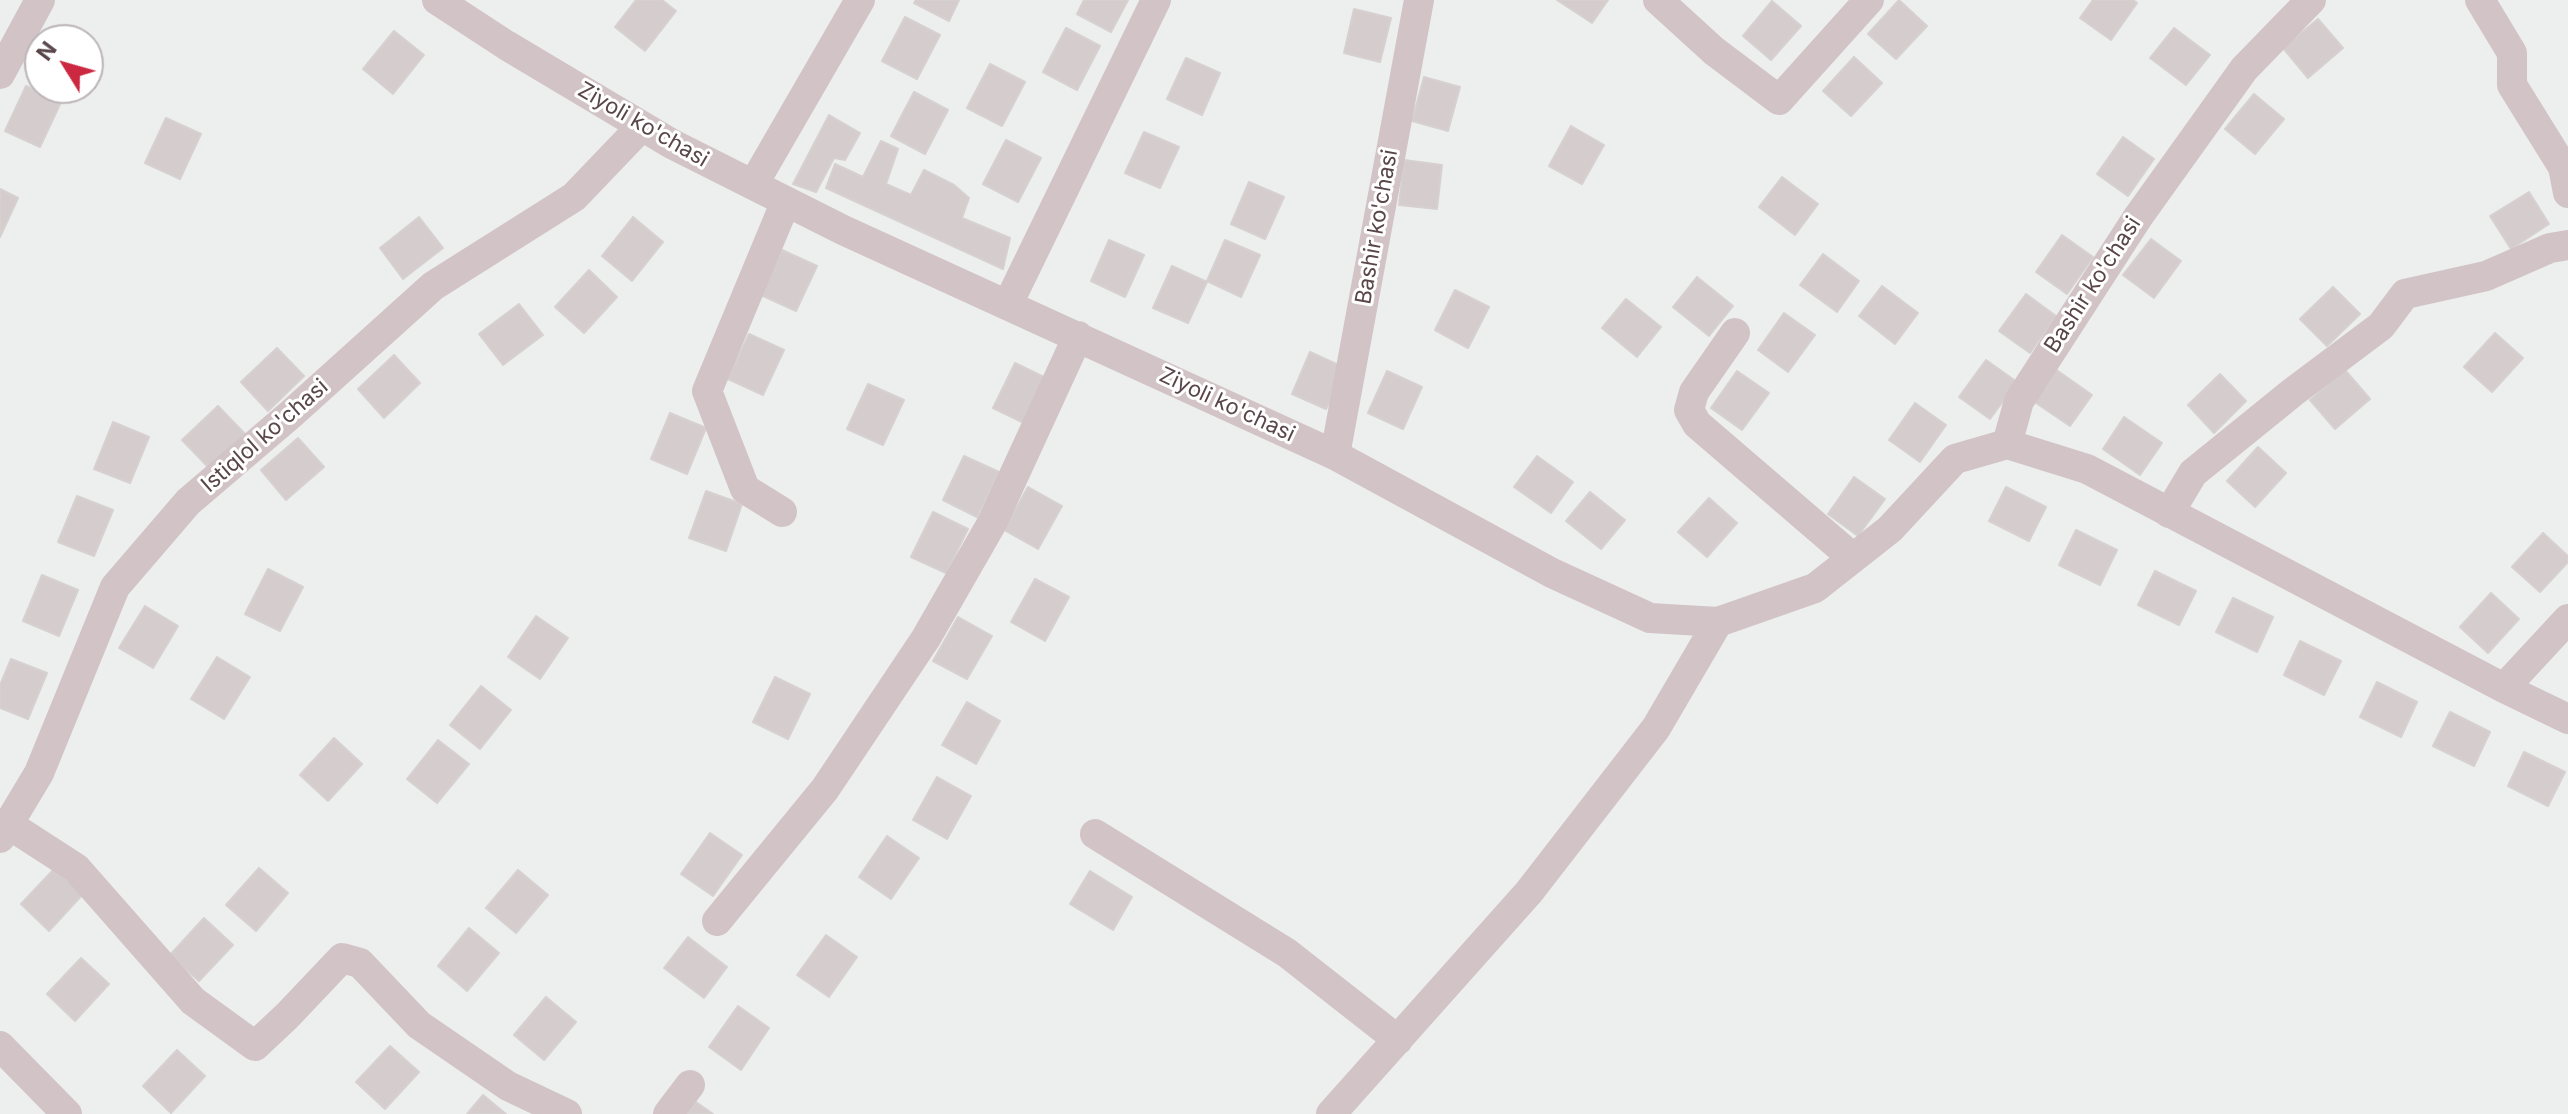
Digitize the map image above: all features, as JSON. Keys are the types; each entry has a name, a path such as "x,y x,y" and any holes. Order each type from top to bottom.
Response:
{"street":[{"path":"0,74 40,0"},
{"name":"Ziyoli ko'chasi","path":"437,0 642,126 753,185 1335,455 1552,573 1650,618 1718,622 1815,588 1890,529 1955,459 2007,444"},
{"path":"753,185 860,0"},
{"path":"1008,304 1156,0"},
{"name":"Bashir ko'chasi","path":"1335,455 1419,0"},
{"path":"1658,0 1714,51 1779,100 1869,0"},
{"name":"Bashir ko'chasi","path":"2007,444 2019,401 2146,204 2244,69 2311,0"},
{"path":"2480,0 2512,53 2512,85 2563,167 2568,193"},
{"name":"Istiqlol ko'chasi","path":"4,831 39,773 115,587 188,502 433,286 574,197 642,126"},
{"path":"782,512 745,489 707,391 786,201"},
{"path":"2169,513 2193,473 2381,326 2405,294 2486,276 2550,248 2568,245"},
{"path":"1735,333 1694,392 1689,410 1697,424 1853,558"},
{"path":"717,921 825,789 926,638 992,523 1078,336"},
{"path":"2007,444 2087,469 2568,719"},
{"path":"2504,688 2568,619"},
{"path":"1331,1114 1529,892 1656,728 1718,622"},
{"path":"4,831 76,868 193,1001 255,1046 342,958 360,963 419,1025 508,1086 567,1114"},
{"path":"1095,834 1287,953 1398,1040"},
{"path":"0,1046 67,1114"},
{"path":"668,1114 690,1085"}],"building":[{"path":"636,0 662,0 676,11 645,51 615,27"},
{"path":"916,0 959,0 949,21 914,3"},
{"path":"1084,0 1128,0 1111,32 1077,14"},
{"path":"1557,0 1608,0 1592,23"},
{"path":"1899,0 1927,26 1896,59 1868,34"},
{"path":"2093,0 2133,0 2137,3 2111,40 2080,18"},
{"path":"1772,1 1801,26 1771,60 1743,36"},
{"path":"1354,9 1391,18 1380,62 1344,53"},
{"path":"905,17 940,35 917,79 882,61"},
{"path":"2318,19 2343,48 2308,78 2283,48"},
{"path":"1066,28 1100,46 1077,90 1043,72"},
{"path":"2174,28 2210,55 2186,85 2150,58"},
{"path":"394,31 424,55 393,94 363,69"},
{"path":"1854,57 1882,83 1851,116 1823,91"},
{"path":"1186,58 1220,73 1202,115 1167,99"},
{"path":"990,64 1025,82 1002,126 967,108"},
{"path":"1424,77 1460,87 1448,131 1412,121"},
{"path":"24,90 24,104 60,104 40,147 5,131"},
{"path":"914,92 948,110 925,154 891,136"},
{"path":"2254,94 2284,119 2255,154 2225,129"},
{"path":"829,115 860,133 845,160 834,158 816,192 793,184"},
{"path":"166,118 201,134 180,179 145,163"},
{"path":"1571,126 1604,145 1582,184 1549,166"},
{"path":"1144,132 1179,147 1160,188 1125,173"},
{"path":"2123,137 2154,159 2128,196 2097,174"},
{"path":"1006,140 1041,158 1018,202 983,184"},
{"path":"881,141 898,149 886,184 911,195 924,170 954,185 969,198 962,218 1010,238 1003,269 826,188 835,164 863,177"},
{"path":"1404,160 1442,165 1437,209 1399,205"},
{"path":"1782,177 1818,204 1795,235 1759,207"},
{"path":"1249,182 1284,197 1265,239 1231,224"},
{"path":"0,189 18,198 0,237"},
{"path":"2529,192 2549,224 2511,249 2490,216"},
{"path":"419,217 443,248 403,279 380,248"},
{"path":"633,217 663,242 632,281 602,256"},
{"path":"2062,235 2093,257 2067,294 2036,272"},
{"path":"2151,239 2181,261 2154,298 2123,275"},
{"path":"1109,240 1144,255 1125,297 1091,281"},
{"path":"1225,240 1260,255 1241,297 1207,281"},
{"path":"782,250 817,266 796,311 761,295"},
{"path":"1823,254 1859,281 1837,312 1800,285"},
{"path":"1172,266 1207,282 1188,323 1153,308"},
{"path":"589,270 617,297 584,333 555,307"},
{"path":"1697,277 1733,306 1709,336 1673,307"},
{"path":"1882,286 1918,313 1895,344 1859,316"},
{"path":"2333,287 2360,314 2327,346 2300,319"},
{"path":"1455,290 1489,307 1468,348 1435,330"},
{"path":"2026,294 2056,316 2030,353 1999,331"},
{"path":"1626,299 1661,327 1637,357 1602,328"},
{"path":"519,304 543,335 503,365 479,334"},
{"path":"1784,313 1815,335 1788,372 1758,350"},
{"path":"2495,333 2523,358 2492,392 2464,367"},
{"path":"749,334 784,350 763,395 728,379"},
{"path":"277,348 304,376 268,411 241,382"},
{"path":"1310,352 1345,368 1326,409 1292,394"},
{"path":"394,355 420,383 384,418 358,389"},
{"path":"1986,360 2017,382 1990,419 1959,397"},
{"path":"1015,363 1050,380 1028,425 993,408"},
{"path":"2055,369 2092,395 2070,426 2033,401"},
{"path":"2345,370 2370,399 2335,429 2310,400"},
{"path":"1387,371 1422,387 1403,429 1368,413"},
{"path":"1737,371 1769,393 1742,430 1711,408"},
{"path":"2220,374 2246,401 2214,433 2188,405"},
{"path":"868,384 904,400 883,445 847,429"},
{"path":"1915,403 1946,425 1920,462 1889,440"},
{"path":"218,406 245,434 209,468 182,440"},
{"path":"670,413 706,428 687,474 651,459"},
{"path":"2124,417 2162,443 2140,475 2103,449"},
{"path":"113,422 149,437 130,483 94,469"},
{"path":"298,438 324,467 286,500 261,470"},
{"path":"2258,447 2286,473 2255,507 2227,481"},
{"path":"964,456 999,472 977,517 943,500"},
{"path":"1537,456 1573,482 1551,513 1514,487"},
{"path":"1854,477 1885,499 1858,536 1828,514"},
{"path":"1028,487 1062,506 1038,549 1004,530"},
{"path":"2006,487 2046,507 2029,541 1989,521"},
{"path":"706,491 742,504 726,551 689,538"},
{"path":"1590,492 1625,520 1601,549 1566,521"},
{"path":"77,496 113,510 94,556 58,542"},
{"path":"1709,498 1737,523 1707,557 1678,532"},
{"path":"933,512 968,529 946,573 911,557"},
{"path":"2076,530 2117,550 2100,585 2059,565"},
{"path":"2543,533 2568,556 2568,562 2540,592 2512,567"},
{"path":"268,569 303,587 280,631 245,614"},
{"path":"2155,571 2196,591 2179,625 2138,605"},
{"path":"42,575 78,590 59,636 23,621"},
{"path":"1035,579 1069,597 1045,641 1011,622"},
{"path":"2491,593 2519,619 2488,653 2460,627"},
{"path":"2233,598 2273,617 2257,652 2216,632"},
{"path":"145,606 178,626 153,668 119,648"},
{"path":"536,616 568,638 540,679 508,657"},
{"path":"958,617 992,636 967,679 933,661"},
{"path":"2300,641 2341,661 2324,695 2284,675"},
{"path":"217,657 250,677 224,719 191,699"},
{"path":"11,659 47,673 28,719 0,708 0,685"},
{"path":"775,677 810,694 788,739 753,722"},
{"path":"2377,682 2417,702 2401,737 2360,717"},
{"path":"481,686 511,710 480,749 450,725"},
{"path":"967,702 1000,721 976,764 942,745"},
{"path":"2450,712 2490,732 2474,766 2433,746"},
{"path":"334,738 362,764 328,801 300,775"},
{"path":"438,740 469,764 437,803 407,779"},
{"path":"2524,752 2565,772 2548,806 2508,786"},
{"path":"937,777 971,796 947,839 913,820"},
{"path":"710,833 742,855 713,896 681,874"},
{"path":"887,836 919,858 891,899 859,877"},
{"path":"55,868 83,894 49,931 21,904"},
{"path":"259,868 288,893 256,931 226,905"},
{"path":"518,870 548,895 516,933 486,908"},
{"path":"1090,871 1132,897 1113,930 1070,904"},
{"path":"204,918 233,945 199,981 170,955"},
{"path":"469,928 499,953 467,991 438,966"},
{"path":"826,935 857,957 829,997 797,975"},
{"path":"688,937 727,967 704,998 664,968"},
{"path":"81,958 109,984 75,1021 47,994"},
{"path":"546,997 576,1022 544,1060 514,1035"},
{"path":"738,1006 769,1028 741,1070 709,1047"},
{"path":"390,1046 419,1072 385,1109 356,1082"},
{"path":"177,1050 205,1076 171,1113 143,1086"},
{"path":"483,1095 506,1114 467,1114"},
{"path":"696,1102 713,1114 687,1114"}]}
